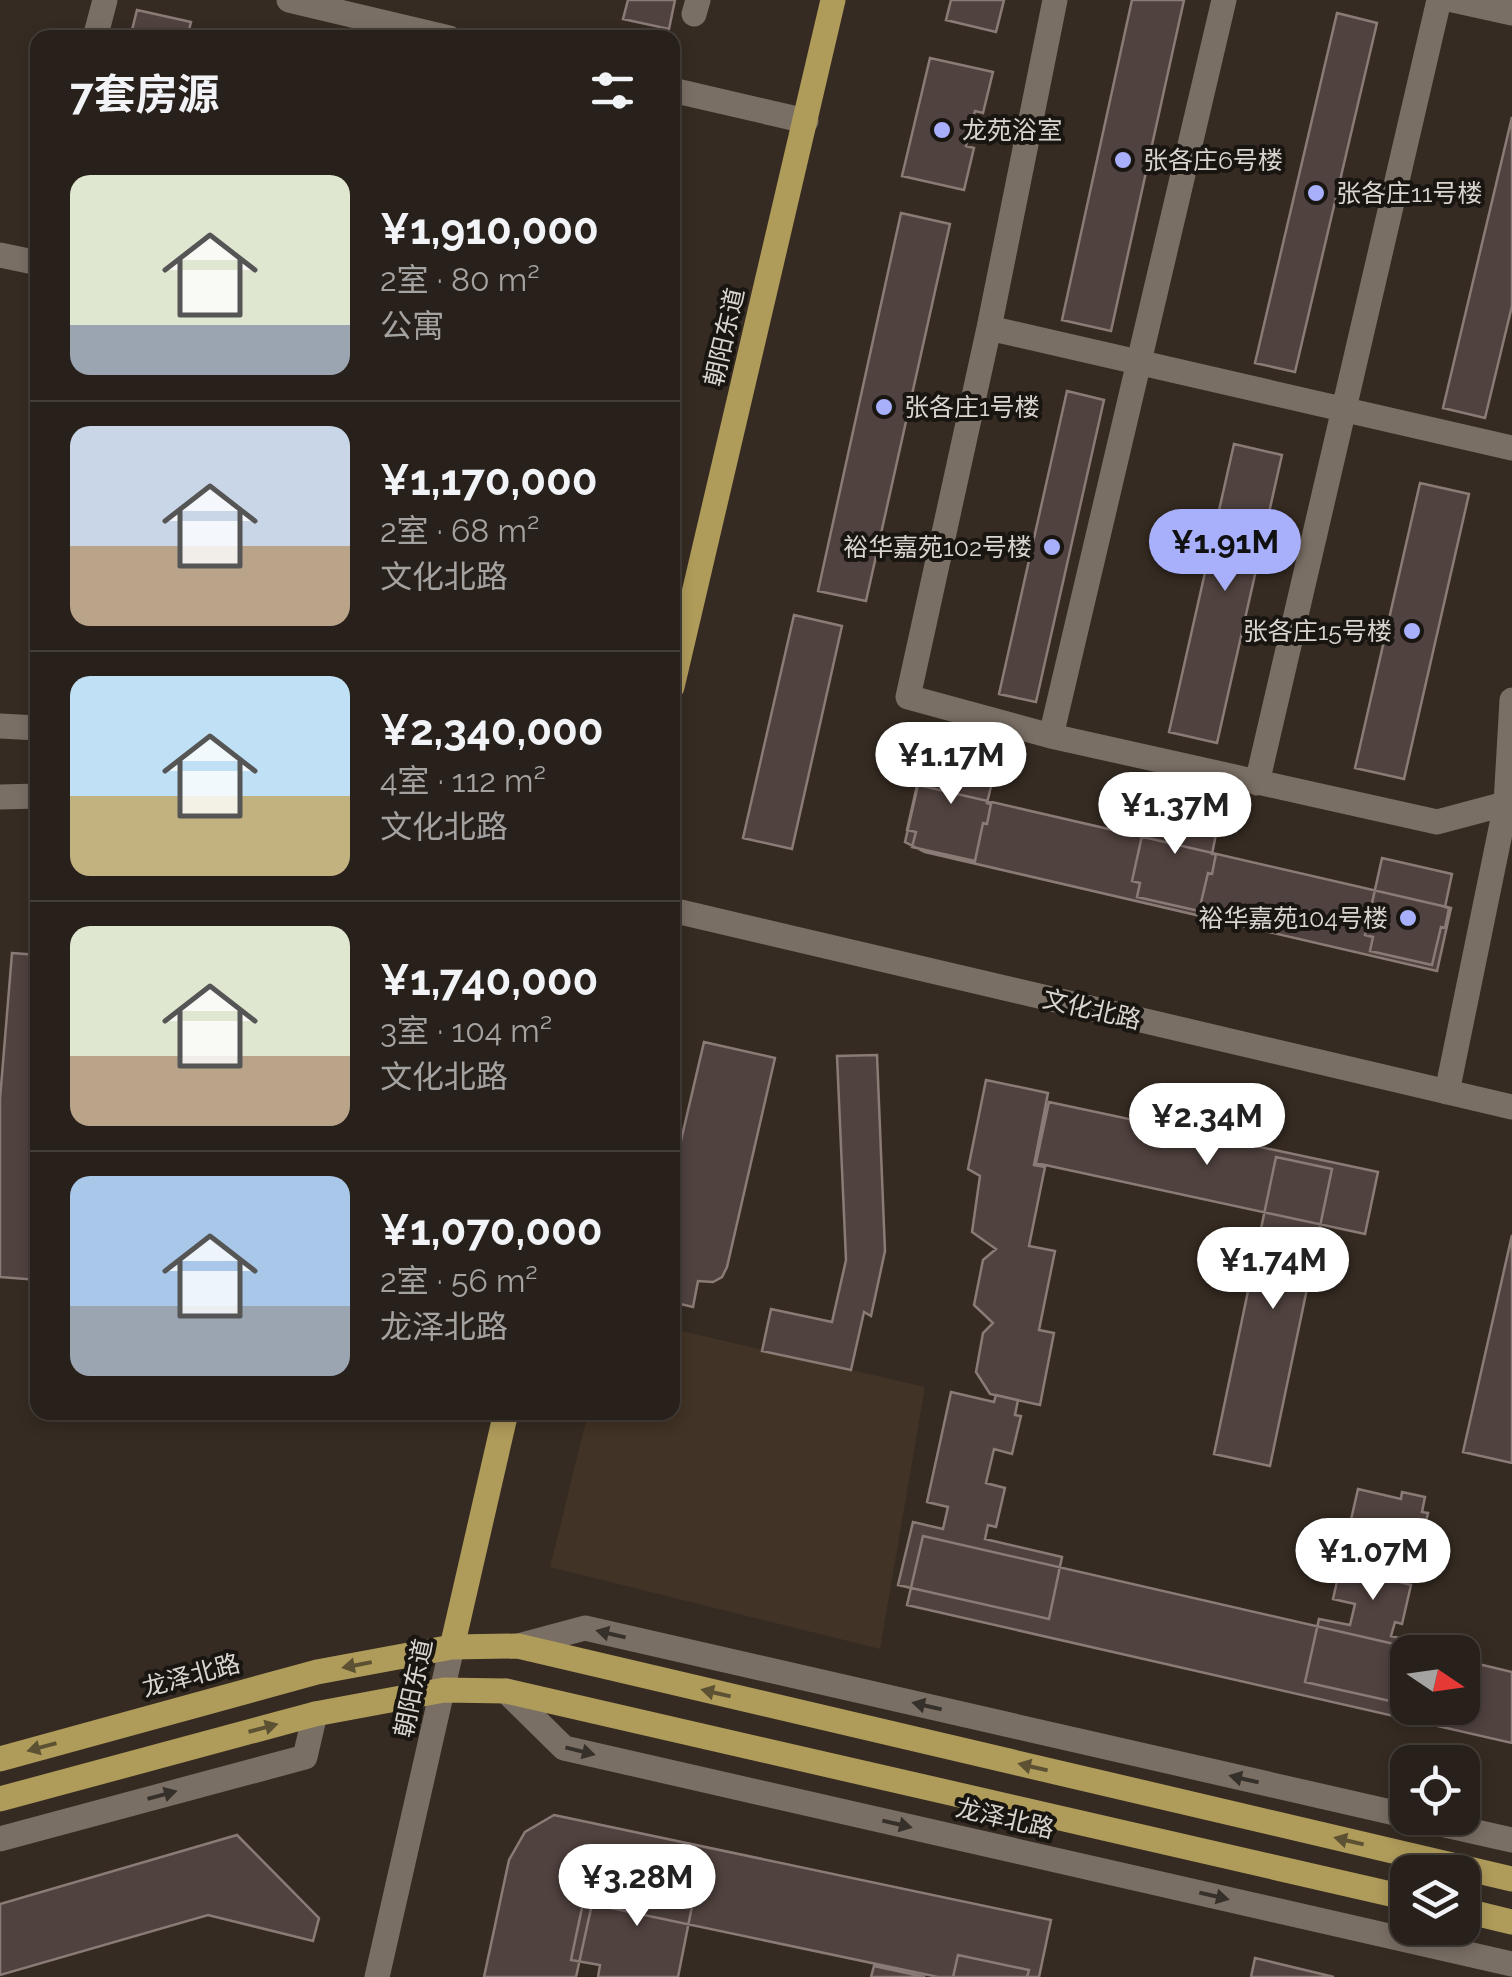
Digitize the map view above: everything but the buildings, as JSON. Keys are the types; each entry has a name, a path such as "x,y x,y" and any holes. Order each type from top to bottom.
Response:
{"main road":[{"name":"朝阳东道","path":"680,652 833,0"},
{"name":"朝阳东道","path":"452,1647 504,1420"},
{"name":"龙泽北路","path":"0,1758 317,1672 452,1647 518,1646 1512,1879"},
{"name":"龙泽北路","path":"0,1799 315,1714 444,1690 506,1690 1390,1894"},
{"path":"1480,1914 1512,1922"}],"street":[{"path":"97,30 104,0"},
{"path":"289,0 415,30"},
{"path":"1055,0 989,328 908,698 1051,736 1437,822 1509,803"},
{"path":"1051,736 1224,0"},
{"path":"1257,783 1439,0"},
{"path":"1453,0 1512,13"},
{"path":"680,92 806,121"},
{"path":"0,254 30,261"},
{"path":"989,328 1512,448"},
{"path":"1447,1092 1509,803 1512,700"},
{"path":"0,726 30,728"},
{"path":"0,797 30,796"},
{"name":"文化北路","path":"680,912 1512,1107"},
{"name":"龙泽北路","path":"518,1646 585,1628 1390,1812"},
{"name":"朝阳东道","path":"377,1977 452,1647"},
{"name":"龙泽北路","path":"506,1690 564,1748 1512,1964"},
{"path":"0,1839 305,1756 315,1714"},
{"name":"龙泽北路","path":"1480,1833 1512,1840"}],"shaded area":[{"path":"680,1331 925,1387 880,1649 550,1567 586,1420 680,1420"}],"place":[{"name":"龙苑浴室","path":"942,130"},
{"name":"张各庄6号楼","path":"1123,160"},
{"name":"张各庄11号楼","path":"1316,193"},
{"name":"张各庄1号楼","path":"884,407"},
{"name":"裕华嘉苑102号楼","path":"1052,547"},
{"name":"张各庄15号楼","path":"1412,631"},
{"name":"裕华嘉苑104号楼","path":"1408,918"}]}
